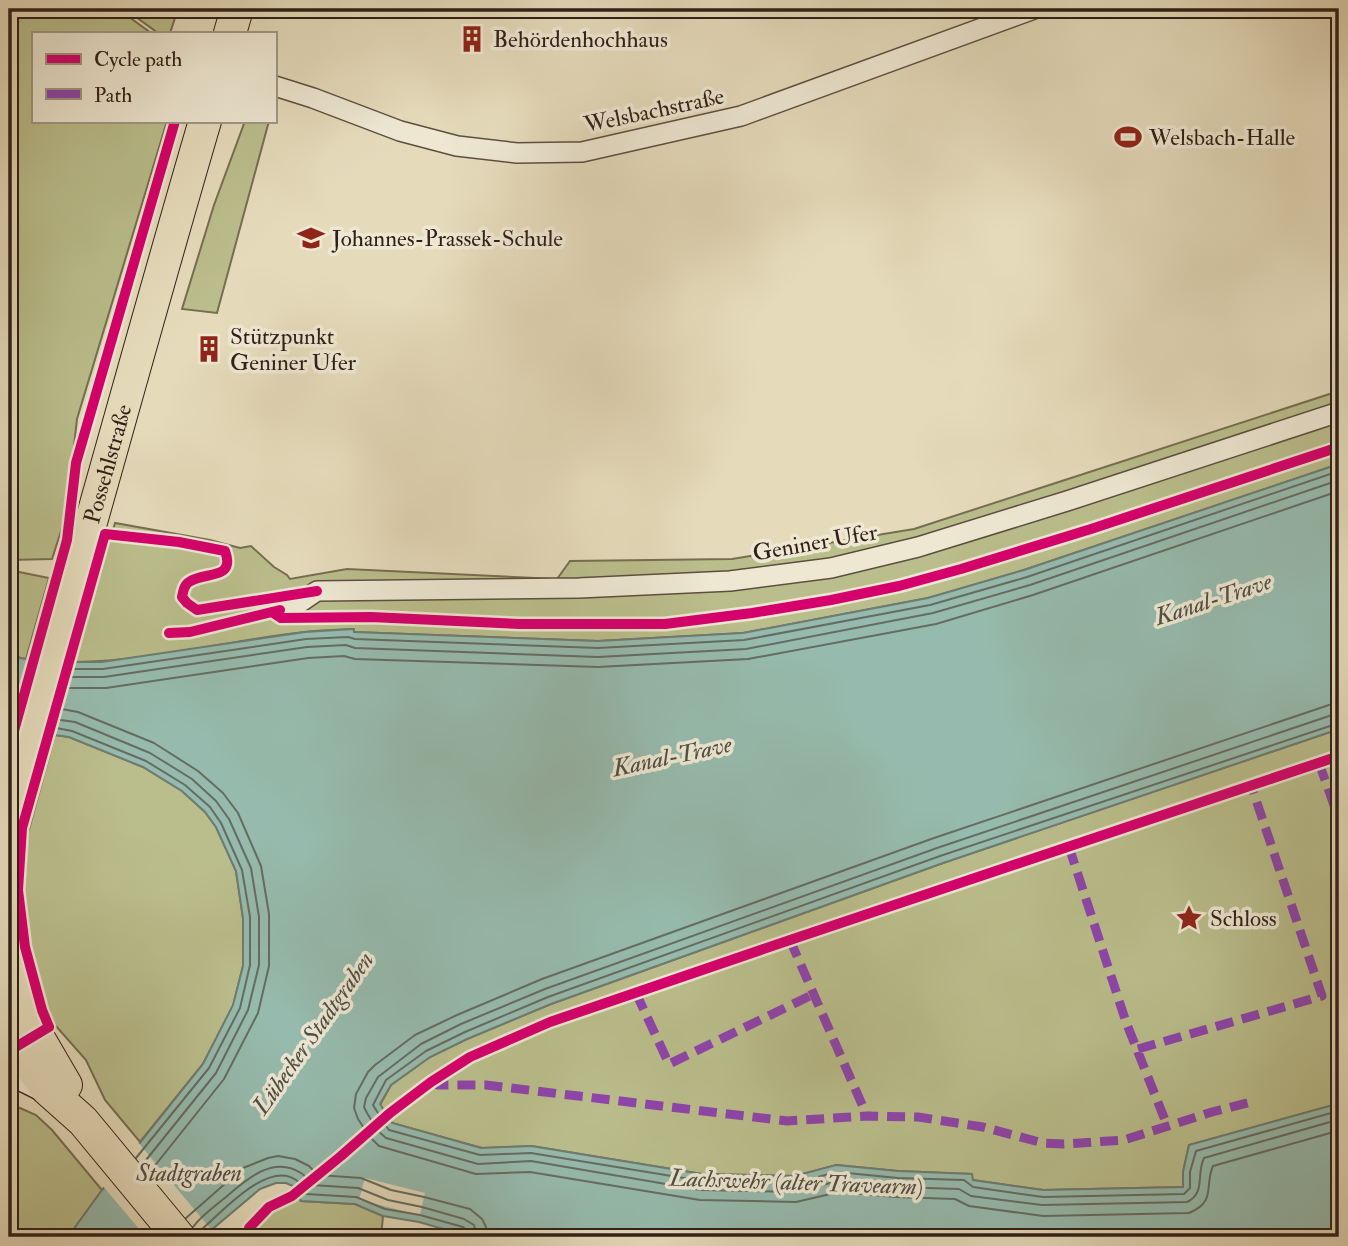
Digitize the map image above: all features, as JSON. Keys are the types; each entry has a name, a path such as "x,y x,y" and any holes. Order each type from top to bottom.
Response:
{"main road":[{"path":"230,32 237,9"},
{"name":"Possehlstraße","path":"9,807 205,122"},
{"path":"9,922 16,1046 47,1089 83,1121 179,1237"},
{"path":"15,1024 64,1081 83,1121"},
{"path":"9,1073 17,1074 47,1089"}],"street":[{"name":"Welsbachstraße","path":"276,86 400,131 457,146 517,153 582,152 741,116 986,17 1034,9"},
{"name":"Geniner Ufer","path":"283,610 317,591 593,588 730,581 831,568 918,547 1339,412"}],"green space":[{"path":"9,9 118,9 150,32 32,32 32,122 167,122 77,419 68,500 52,559 9,560"},
{"path":"125,9 178,9 170,32 157,32"},
{"path":"245,122 269,122 217,313 182,309 214,205"},
{"path":"1339,391 1339,464 1024,570 928,598 743,633 598,641 354,632 353,629 311,631 133,658 75,662 115,523 240,548 251,546 290,579 347,569 557,579 570,561 732,559 914,529"},
{"path":"9,571 49,578 26,659 9,652"},
{"path":"1339,729 1339,1109 1333,1105 1189,1145 1183,1172 1184,1187 1043,1190 972,1180 972,1174 837,1165 795,1176 702,1174 532,1146 482,1148 392,1123 380,1105 391,1085 430,1057 551,1004 943,863"},
{"path":"55,735 69,737 143,767 182,791 205,812 216,827 236,871 243,918 243,966 233,1006 203,1064 140,1142 105,1100 86,1060 55,1025 38,983 28,946 22,891 28,833"},
{"path":"9,1105 36,1115 52,1130 102,1190 68,1237 9,1237"},
{"path":"292,1196 298,1196 301,1201 355,1204 383,1216 381,1237 240,1237 269,1207"}],"water":[{"path":"1339,464 1339,729 943,863 551,1004 430,1057 391,1085 380,1104 392,1123 481,1148 531,1146 702,1174 795,1176 836,1165 972,1174 973,1180 1043,1190 1183,1187 1183,1172 1189,1145 1333,1105 1339,1109 1339,1237 485,1237 464,1235 419,1222 383,1216 355,1204 301,1201 293,1186 276,1183 260,1189 203,1237 68,1237 102,1190 203,1064 233,1005 243,966 243,918 236,871 216,827 205,812 182,791 143,767 69,737 9,731 9,652 26,659 102,662 305,632 354,629 354,632 598,641 743,633 928,598 1024,570"}],"pier":[{"path":"28,656 74,659 51,738 9,735 9,725"},
{"path":"137,1141 214,1233 209,1237 146,1237 102,1185"},
{"path":"365,1178 425,1193 420,1215 359,1200"}],"marked path":[{"path":"1319,763 1339,819"},
{"path":"1138,1049 1322,996 1251,785"},
{"path":"1069,847 1126,1022 1167,1125"},
{"path":"790,940 867,1116"},
{"path":"636,993 669,1064 814,994"},
{"path":"431,1082 438,1085 486,1085 787,1121 867,1116 918,1117 983,1127 1043,1143 1064,1144 1124,1140 1255,1101"}],"cycle path":[{"path":"9,749 67,540 76,463 175,122"},
{"path":"272,612 281,618 371,617 519,624 665,624 752,613 899,586 961,569 1339,447"},
{"path":"9,1051 49,1027 25,947 18,890 22,828 105,534 179,542 225,551 226,567 222,571 195,579 185,587 182,597 197,610 317,591"},
{"path":"169,633 190,632 280,610"},
{"path":"259,1237 249,1228 269,1207 292,1196 390,1113 470,1057 550,1022 1339,756"}],"place":[{"name":"Behördenhochhaus","path":"472,39"},
{"name":"Welsbach-Halle","path":"1128,137"},
{"name":"Johannes-Prassek-Schule","path":"311,238"},
{"name":"Stützpunkt Geniner Ufer","path":"209,349"},
{"name":"Schloss","path":"1189,918"}],"water label":[{"name":"Kanal-Trave","path":"1213,599"},
{"name":"Kanal-Trave","path":"672,756"},
{"name":"Lübecker Stadtgraben","path":"313,1033"},
{"name":"Stadtgraben","path":"189,1173"},
{"name":"Lachswehr (alter Travearm)","path":"796,1182"}]}
